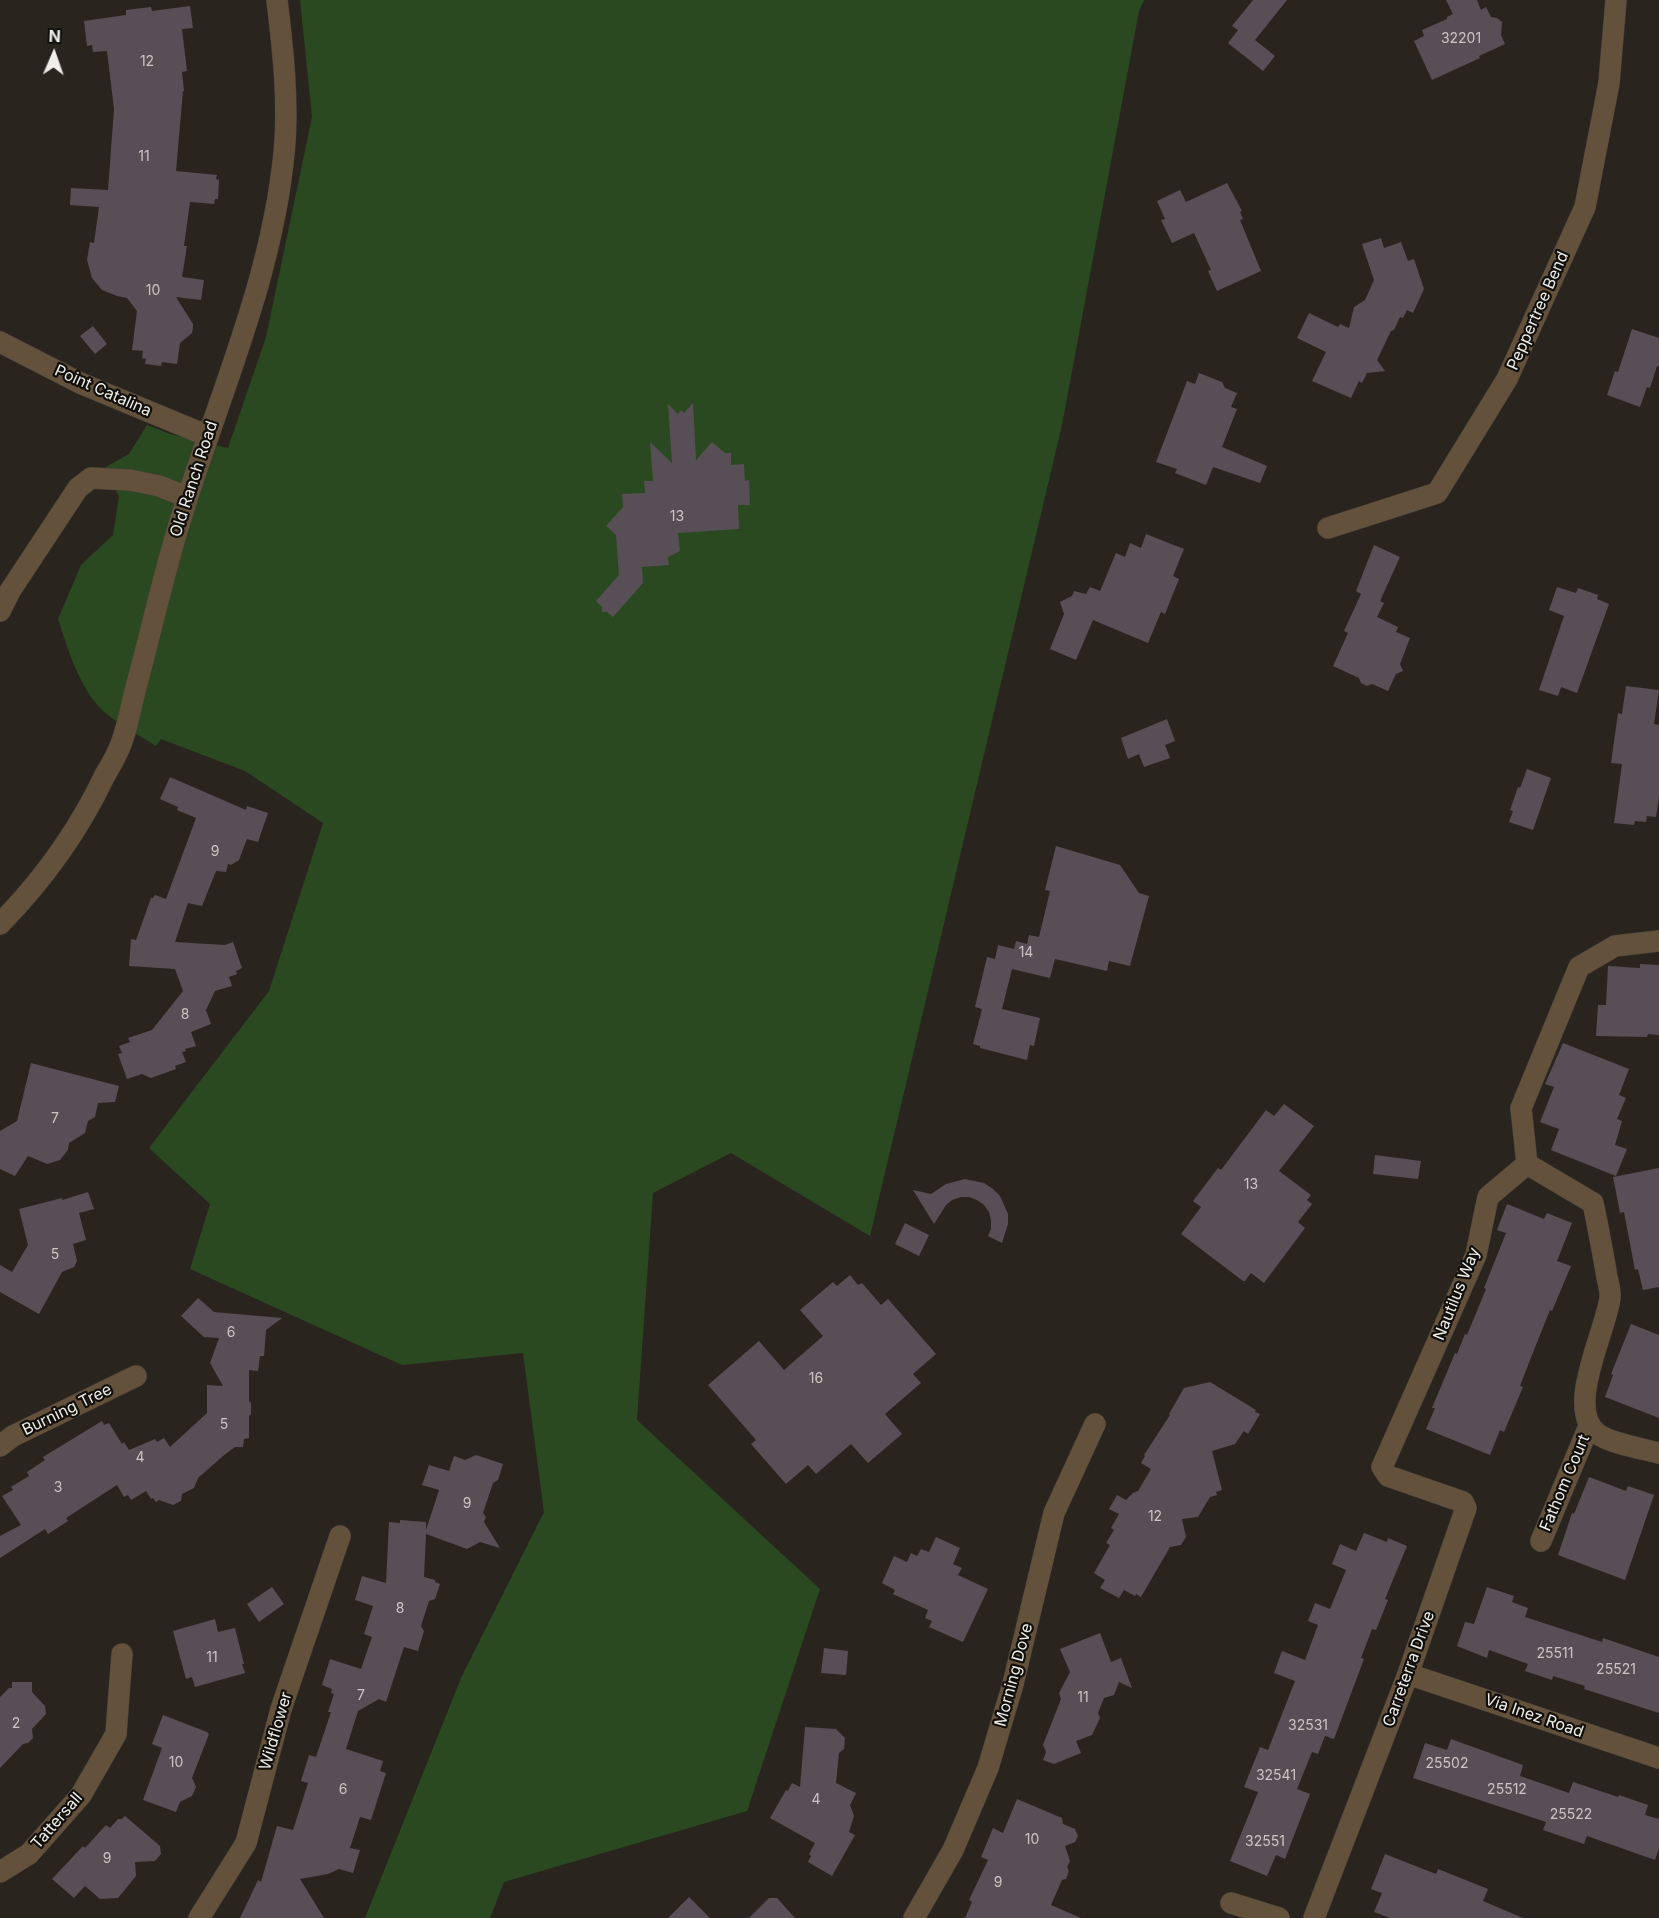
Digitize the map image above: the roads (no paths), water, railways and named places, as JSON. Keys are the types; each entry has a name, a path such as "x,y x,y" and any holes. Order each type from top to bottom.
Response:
{"street":[{"name":"Old Ranch Road","path":"0,924 64,847 95,795 121,744 166,567 187,497 255,297 273,229 284,152 285,77 277,0"},
{"name":"Peppertree Bend","path":"1328,528 1437,493 1507,379 1585,207 1609,82 1616,0"},
{"name":"Point Catalina","path":"0,342 80,383 208,436"},
{"path":"0,611 10,591 78,488 91,478 130,480 159,486 187,497"},
{"path":"1659,941 1615,946 1579,967 1521,1108 1527,1164 1593,1203 1610,1297 1587,1381 1585,1403 1589,1426 1597,1434 1606,1438 1659,1453"},
{"name":"Nautilus Way","path":"1382,1467 1476,1255 1488,1197 1527,1164"},
{"name":"Burning Tree","path":"0,1446 13,1436 136,1376"},
{"name":"Morning Dove","path":"914,1918 953,1850 988,1768 1013,1684 1054,1513 1095,1424"},
{"name":"Fathom Court","path":"1540,1541 1589,1426"},
{"name":"Carreterra Drive","path":"1314,1918 1408,1674 1466,1508 1463,1502 1388,1476 1382,1467"},
{"name":"Wildflower","path":"199,1918 246,1843 281,1709 340,1536"},
{"name":"Tattersall","path":"0,1872 29,1854 81,1795 116,1734 122,1654"},
{"name":"Via Inez Road","path":"1408,1674 1659,1758"},
{"path":"1232,1903 1279,1918"}]}
